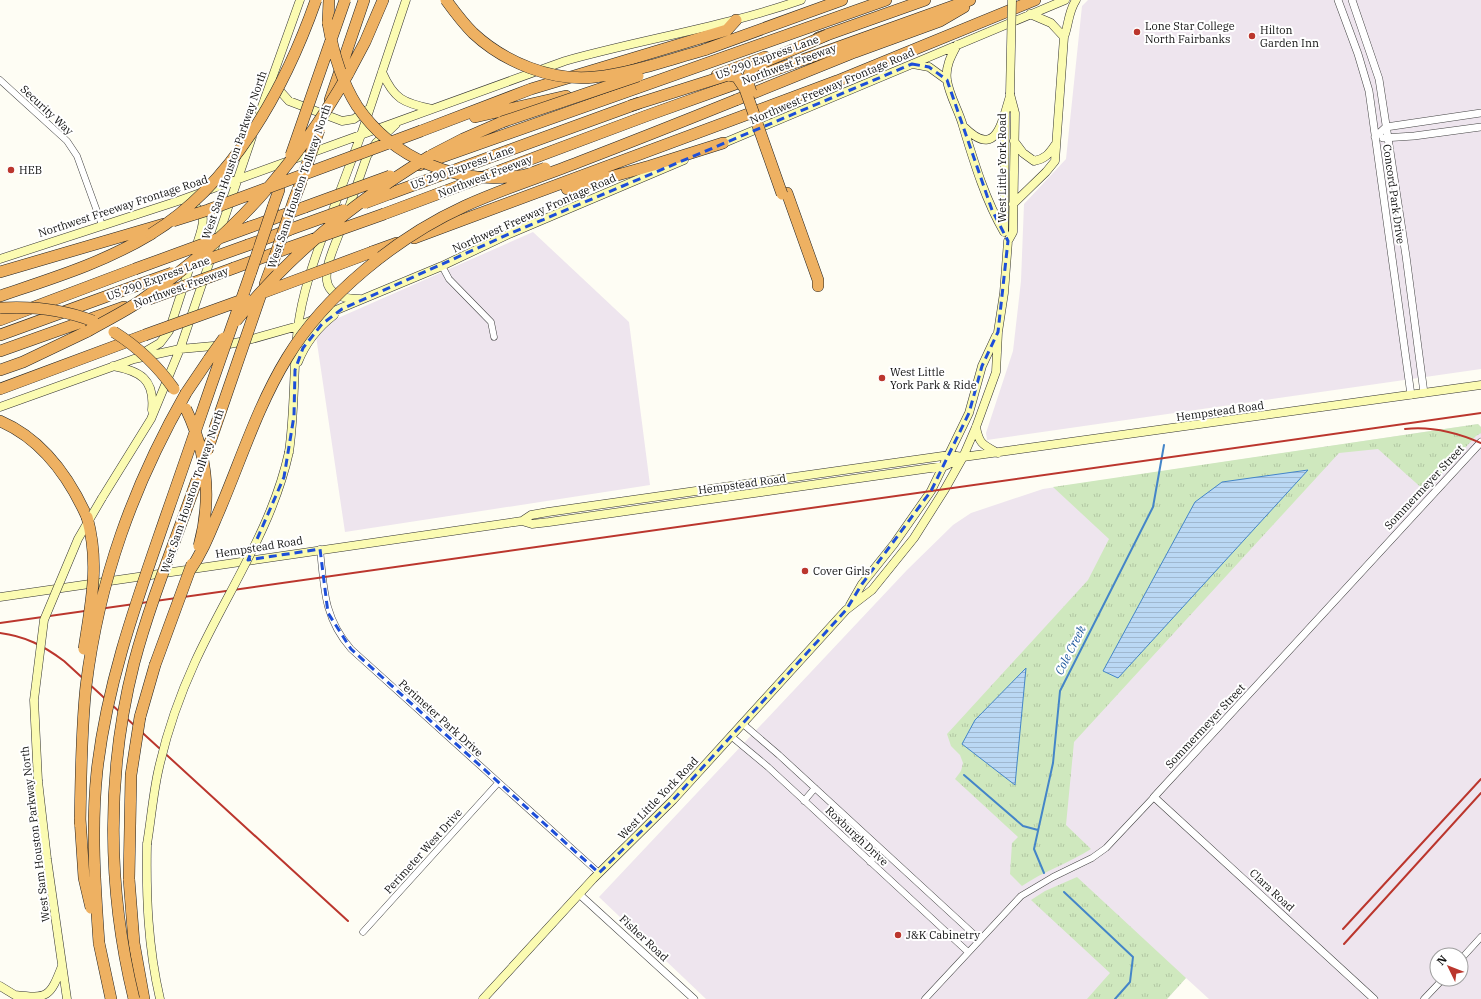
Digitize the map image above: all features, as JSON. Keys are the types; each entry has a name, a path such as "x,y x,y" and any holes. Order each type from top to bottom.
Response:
{"highway":[{"path":"0,296 94,264 129,248 159,230 192,203 215,180 242,145 265,111 290,64 316,0"},
{"path":"329,0 328,24 332,51 344,80 357,105 374,127 399,149 429,165 451,173 476,177 498,178 521,176 561,163 600,154"},
{"name":"West Sam Houston Tollway North","path":"111,999 99,943 95,879 94,824 98,764 112,681 128,624 345,0"},
{"name":"West Sam Houston Tollway North","path":"134,999 123,946 118,911 113,834 117,757 130,681 152,607 364,0"},
{"path":"0,370 23,362 88,331 142,299 185,268 232,227 276,180 311,134 348,74 365,42 383,0"},
{"path":"446,0 472,32 488,46 523,65 553,74 580,78 624,73 704,50"},
{"path":"80,825 81,770 86,688 99,608 120,535 131,504 166,428 205,364 250,304 283,268 348,210 392,179 463,138 502,122 663,67 704,50 842,0"},
{"path":"0,320 394,174 690,71 886,0"},
{"name":"US 290 Express Lane","path":"0,335 925,0"},
{"name":"Northwest Freeway","path":"0,351 384,214 654,113 970,0"},
{"path":"190,570 201,555 238,468 267,393 287,358 302,335 328,306 367,269 402,242 465,206 600,154 855,52 940,21 975,0"},
{"path":"0,389 144,335 480,214 837,81 1035,0"},
{"path":"422,134 531,89 727,30 736,20"},
{"path":"630,106 728,76 737,77 745,89 784,193 818,280 818,286 814,282 784,193 749,87 748,78 749,72 755,66 827,35"},
{"path":"0,272 208,210 324,167 464,120 506,109 690,71"},
{"path":"480,214 650,166 723,143"},
{"path":"0,276 20,266"},
{"path":"0,308 48,309 71,313 93,321 114,332 143,352 174,388 196,431 202,454 206,478 204,525 190,570 151,677 138,728 132,769 129,834 129,884 134,943 144,999"},
{"path":"0,421 25,435 48,454 63,472 87,517 92,535 95,575 79,693 76,740 77,783 84,878 99,943"}],"main road":[{"name":"West Sam Houston Parkway North","path":"67,999 38,781 34,700 44,620 78,538 151,419 180,349 273,73 300,0"},
{"path":"160,999 149,935 147,906 147,844 158,772 180,697 195,662 264,528 276,501 290,452 294,416 298,326 313,262 361,135 406,0"},
{"name":"West Little York Road","path":"1008,241 1004,232 1005,113 1010,94 1012,0"},
{"name":"Northwest Freeway Frontage Road","path":"0,407 134,359 180,349 245,342 298,326 342,309 442,266 509,234 723,143 1065,0"},
{"path":"1013,204 1051,167 1054,161 1064,37 1070,8 1076,0"},
{"name":"Northwest Freeway Frontage Road","path":"0,259 178,201 565,61 607,49 736,20 796,1"},
{"path":"1030,14 1051,23 1064,37"},
{"path":"957,45 948,65 947,80 964,126 967,142 992,210 1004,232"},
{"path":"912,64 929,67 947,80"},
{"path":"382,72 388,84 401,100 410,104 432,109"},
{"path":"273,73 280,91 290,101 342,121 354,119 371,106"},
{"name":"West Little York Road","path":"484,999 598,873 662,811 732,737 846,610 872,590 914,538 945,489 963,457 976,427 996,372 998,332 1004,293 1008,241 1012,232 1015,113 1010,94"},
{"path":"964,126 976,139 988,139 993,137 1000,128 1005,113"},
{"path":"365,299 345,299 337,297 331,291 326,280 328,265 367,156 376,143 398,122"},
{"path":"1014,142 1023,153 1034,161 1041,160 1048,155 1056,145"},
{"path":"134,359 160,343 169,331 204,221 201,212 195,205 178,201"},
{"path":"295,370 303,348 313,333 342,309"},
{"name":"West Little York Road","path":"846,610 862,584 909,523 931,491 950,455 969,413 982,366 998,332"},
{"path":"112,366 132,370 144,378 152,394 151,419"},
{"name":"Hempstead Road","path":"522,521 531,515 548,512 950,455 963,457 998,453 1481,385"},
{"path":"976,427 979,441 983,445 998,453"},
{"name":"Hempstead Road","path":"0,597 320,549 522,521 532,524 549,522 944,466 963,457"},
{"path":"15,995 35,998 45,996 54,987 62,966"},
{"path":"0,986 23,999"}],"street":[{"name":"Concord Park Drive","path":"1339,0 1364,71 1369,91 1411,395"},
{"name":"Concord Park Drive","path":"1352,0 1380,79 1424,393"},
{"name":"Security Way","path":"0,80 67,141 77,156 102,225"},
{"path":"1375,137 1386,127 1481,113"},
{"path":"1375,137 1388,139 1481,126"},
{"path":"1392,258 1406,256"},
{"path":"442,266 448,279 491,322 494,338"},
{"name":"Sommermeyer Street","path":"925,999 979,939 1021,896 1048,880 1087,861 1106,848 1481,442"},
{"name":"Perimeter Park Drive","path":"320,549 324,597 328,613 346,644 598,873"},
{"name":"Roxburgh Drive","path":"743,724 979,939"},
{"name":"Roxburgh Drive","path":"732,737 968,952"},
{"name":"Perimeter West Drive","path":"363,932 498,782"},
{"path":"804,801 815,788"},
{"name":"Clara Road","path":"1154,797 1374,999"},
{"path":"870,862 881,849"},
{"name":"Fisher Road","path":"579,894 694,999"},
{"path":"1469,950 1481,937"},
{"path":"1424,999 1435,987"}],"highlighted area":[{"path":"912,64 929,67 947,80 992,210 1008,241 998,332 982,366 969,413 931,491 862,584 846,610 673,800 599,873 351,649 328,613 320,549 248,560 284,477 294,416 295,370 303,348 322,324 342,309 509,234"}],"shaded area":[{"path":"1088,0 1481,0 1481,369 987,440 986,433 1013,351 1021,281 1024,204 1066,159 1082,6"},
{"path":"533,232 629,322 650,485 345,532 316,336 329,322"},
{"path":"1478,424 1481,427 1481,999 1209,999 1186,978 1167,999 706,999 599,897 907,570 953,525 971,513 1043,489"}],"green space":[{"path":"1478,424 1481,427 1481,433 1476,436 1425,491 1378,449 1339,453 1074,742 1066,825 1091,849 1022,886 1010,874 1012,843 1018,837 955,779 961,771 963,763 960,755 951,746 947,734 1088,580 1109,539 1053,487"},
{"path":"1077,877 1186,978 1167,999 1087,999 1110,973 1031,900 1045,891"}],"water":[{"path":"1308,470 1118,678 1103,671 1195,502 1222,482"},
{"path":"1026,668 1015,785 962,744 975,720"}],"waterway":[{"name":"Cole Creek","path":"1044,873 1034,849 1053,763 1060,691 1153,507 1164,445"},
{"path":"964,775 1023,826 1038,830"},
{"name":"Cole Creek","path":"1064,892 1133,957 1130,982 1115,999"}],"railway":[{"path":"0,623 1481,413"},
{"path":"1405,429 1434,429 1463,436 1481,443"},
{"path":"0,633 9,634 34,642 64,661 348,921"},
{"path":"1343,929 1481,779"},
{"path":"1344,944 1481,793"}],"place":[{"name":"Lone Star College North Fairbanks","path":"1137,32"},
{"name":"Hilton Garden Inn","path":"1252,36"},
{"name":"HEB","path":"11,170"},
{"name":"West Little York Park & Ride","path":"882,378"},
{"name":"Cover Girls","path":"805,571"},
{"name":"J&K Cabinetry","path":"898,935"}]}
